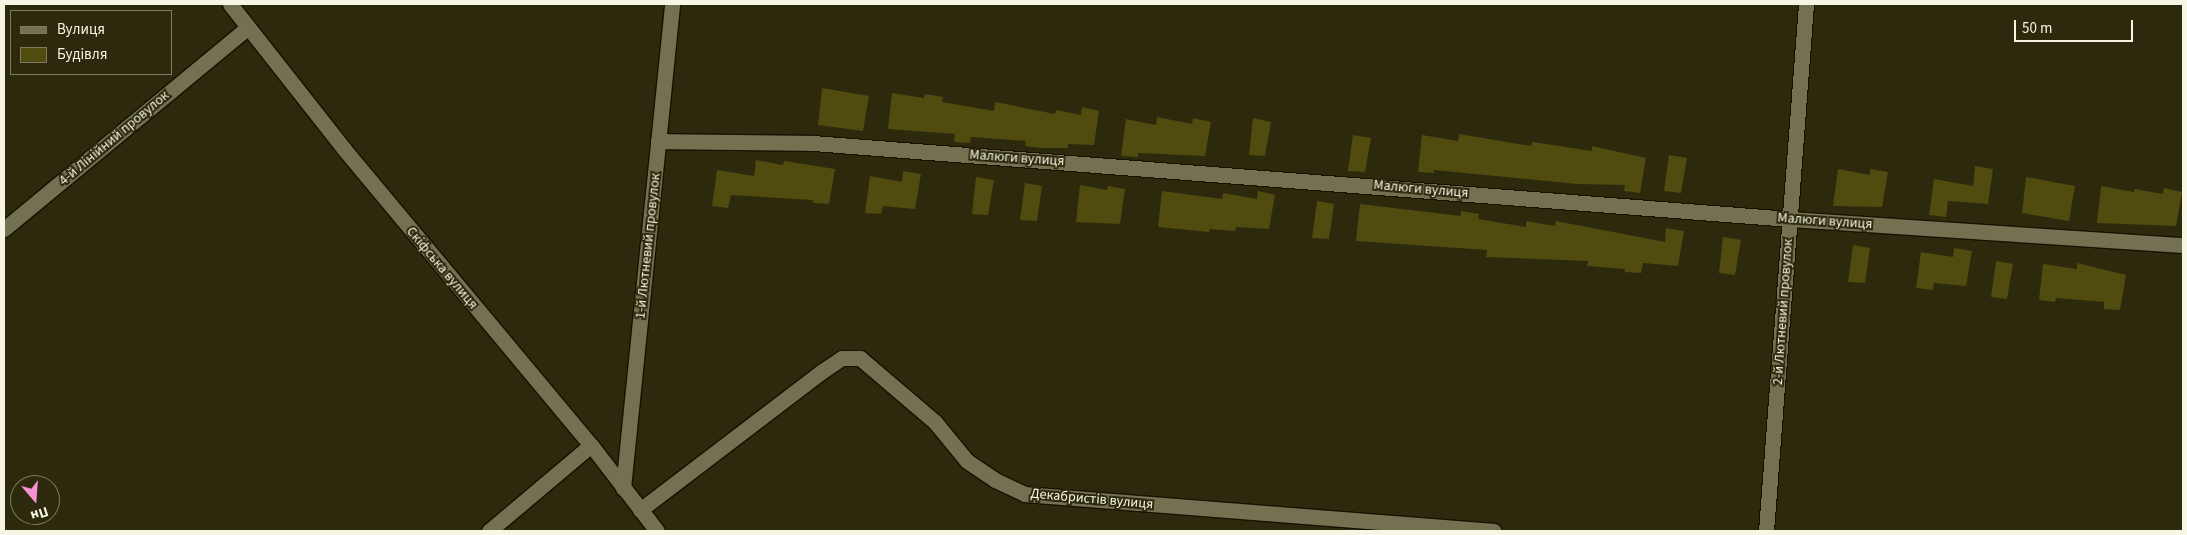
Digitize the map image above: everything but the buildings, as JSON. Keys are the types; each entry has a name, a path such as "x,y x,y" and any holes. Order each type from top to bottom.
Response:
{"street":[{"name":"Скіфська вулиця","path":"230,4 344,150 591,445 657,531"},
{"name":"1-й Лютневий провулок","path":"624,488 672,4"},
{"name":"2-й Лютневий провулок","path":"1766,531 1806,4"},
{"name":"4-й Лінійний провулок","path":"4,229 248,27"},
{"name":"Малюги вулиця","path":"658,140 813,142 1790,219 2183,245"},
{"name":"Декабристів вулиця","path":"640,510 821,372 842,358 860,358 935,422 967,461 995,480 1025,494 1494,531"},
{"path":"489,531 591,445"}]}
